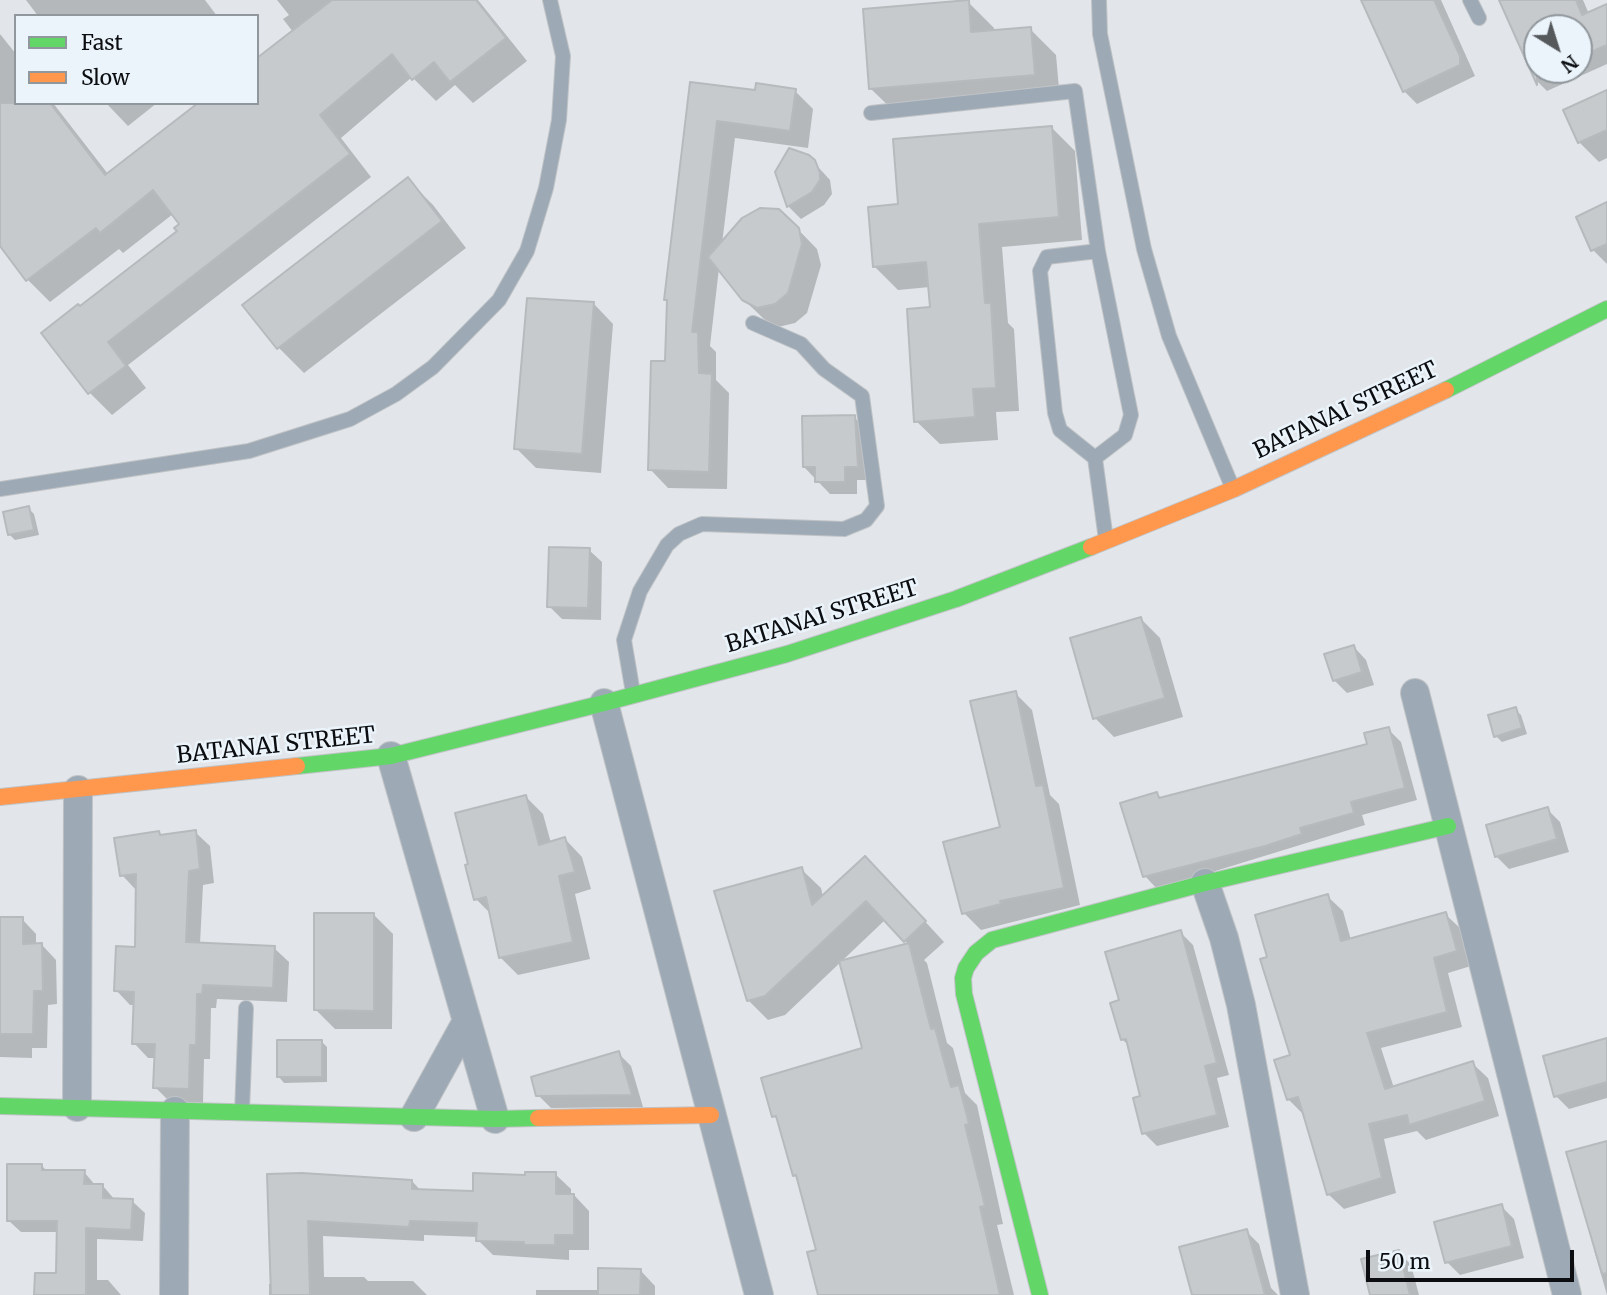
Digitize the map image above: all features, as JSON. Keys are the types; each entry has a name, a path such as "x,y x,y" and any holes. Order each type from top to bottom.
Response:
{"street":[{"name":"BATANAI STREET","path":"0,797 391,757 604,704 787,654 917,611 1106,541 1234,489 1425,400 1607,309"},
{"path":"1415,693 1567,1295"},
{"path":"604,704 759,1295"},
{"path":"391,757 495,1119"},
{"path":"77,1107 78,790"},
{"path":"1040,1295 964,994 963,978 976,953 992,940 1205,883 1448,826"},
{"path":"1205,883 1224,938 1241,1005 1295,1295"},
{"path":"414,1117 467,1021"},
{"path":"0,1107 495,1119 711,1115"},
{"path":"174,1295 175,1111"}],"lane":[{"path":"0,489 250,451 350,419 396,394 433,367 499,300 527,251 546,188 559,120 563,56 550,0"},
{"path":"1099,0 1100,34 1144,249 1169,336 1234,489"},
{"path":"1470,0 1479,18"},
{"path":"871,113 1075,91 1098,251 1131,415 1125,435 1095,458"},
{"path":"1098,251 1047,257 1041,271 1055,413 1060,430 1095,458 1106,541"},
{"path":"634,695 624,640 640,592 667,545 679,534 702,524 845,529 866,520 877,506 862,396 824,369 801,344 752,323"},
{"path":"242,1112 246,1008"}],"building":[{"path":"332,0 476,0 506,38 450,82 434,62 412,80 392,54 320,115 350,154 108,342 126,366 88,394 41,333 177,231 174,228 179,224 153,190 100,233 96,228 26,281 0,246 0,103 52,105 105,175 195,105 259,105 259,56"},
{"path":"969,0 971,32 1031,27 1035,75 869,89 863,9"},
{"path":"1361,0 1434,0 1460,56 1460,65 1403,92"},
{"path":"1499,0 1576,0 1582,14 1523,14 1523,54"},
{"path":"1607,4 1607,45 1593,51 1593,14 1584,14"},
{"path":"690,82 755,90 756,83 796,89 790,131 717,121 692,332 698,332 699,373 712,374 709,472 648,470 651,361 665,361 667,300 664,300"},
{"path":"1607,90 1607,130 1578,143 1563,110"},
{"path":"1052,126 1059,217 979,224 985,303 991,303 996,388 973,389 975,417 914,422 907,309 930,307 926,262 873,267 868,207 898,204 893,139"},
{"path":"789,148 815,160 820,180 812,192 787,207 775,172"},
{"path":"408,177 442,221 277,349 242,305"},
{"path":"1607,202 1607,244 1591,251 1576,217"},
{"path":"760,208 779,209 799,228 802,244 788,293 775,304 757,308 742,300 708,257 742,218"},
{"path":"527,298 594,302 582,454 514,449"},
{"path":"855,415 858,467 845,467 845,482 815,482 815,467 803,467 802,416"},
{"path":"29,506 34,530 8,535 3,512"},
{"path":"549,547 590,548 588,608 547,607"},
{"path":"1141,617 1165,698 1093,719 1070,638"},
{"path":"1354,645 1362,672 1333,681 1324,654"},
{"path":"1016,691 1036,786 1043,785 1064,888 1000,901 1001,904 962,914 943,842 1000,827 970,701"},
{"path":"1516,707 1522,728 1494,737 1488,715"},
{"path":"1389,727 1405,788 1351,802 1354,813 1300,828 1302,834 1143,877 1120,803 1157,792 1159,798 1367,744 1364,733"},
{"path":"526,795 539,845 565,837 575,872 559,876 573,942 499,958 486,897 474,900 455,813"},
{"path":"1548,807 1557,839 1495,857 1486,825"},
{"path":"196,830 200,869 189,871 186,942 275,946 273,988 203,985 202,994 197,994 196,1045 190,1045 189,1089 153,1088 155,1044 132,1044 134,992 114,991 116,946 135,947 136,874 120,876 114,838 159,831 160,835"},
{"path":"865,856 926,921 904,942 866,901 765,996 747,1001 714,891 802,867 812,905"},
{"path":"1328,894 1341,941 1446,912 1457,951 1434,958 1447,1012 1367,1033 1385,1089 1473,1061 1485,1101 1409,1125 1407,1115 1369,1124 1382,1178 1327,1195 1298,1097 1287,1100 1274,1060 1290,1055 1260,959 1267,957 1255,915"},
{"path":"314,913 374,913 374,1011 314,1010"},
{"path":"0,917 23,917 23,944 42,943 43,991 34,991 33,1034 0,1034"},
{"path":"1181,930 1217,1063 1205,1066 1217,1115 1142,1134 1133,1098 1140,1096 1126,1039 1121,1040 1110,1003 1119,1000 1105,952"},
{"path":"909,943 931,1029 935,1028 951,1087 959,1085 969,1124 965,1125 985,1206 980,1207 1000,1295 818,1295 807,1252 816,1250 796,1175 793,1176 776,1116 772,1117 761,1078 862,1048 839,961"},
{"path":"1607,1038 1607,1082 1554,1097 1543,1056"},
{"path":"277,1040 322,1040 322,1077 277,1077"},
{"path":"619,1051 632,1095 536,1096 531,1077"},
{"path":"1607,1141 1607,1273 1602,1274 1566,1152"},
{"path":"7,1164 42,1164 42,1170 85,1170 84,1184 103,1184 103,1198 133,1199 131,1230 86,1228 86,1295 34,1295 35,1273 56,1273 57,1221 7,1221"},
{"path":"525,1172 556,1172 556,1194 574,1194 574,1235 555,1235 555,1245 524,1245 524,1242 476,1241 477,1223 410,1221 409,1227 308,1221 310,1295 271,1295 267,1174 302,1173 412,1180 412,1189 473,1191 473,1173 525,1175"},
{"path":"1502,1204 1512,1246 1445,1263 1434,1222"},
{"path":"1247,1229 1265,1295 1192,1295 1179,1247"},
{"path":"1399,1250 1410,1295 1370,1295 1361,1259"},
{"path":"598,1268 641,1269 640,1295 598,1295"}],"traffic: fast":[{"path":"1446,390 1607,309"},
{"path":"297,766 391,756 787,654 956,599 1091,547"},
{"path":"1040,1295 964,994 963,978 976,953 992,940 1205,883 1448,826"},
{"path":"0,1106 538,1118"}],"traffic: slow":[{"path":"1091,547 1234,489 1446,390"},
{"path":"0,797 297,766"},
{"path":"538,1118 711,1115"}]}
